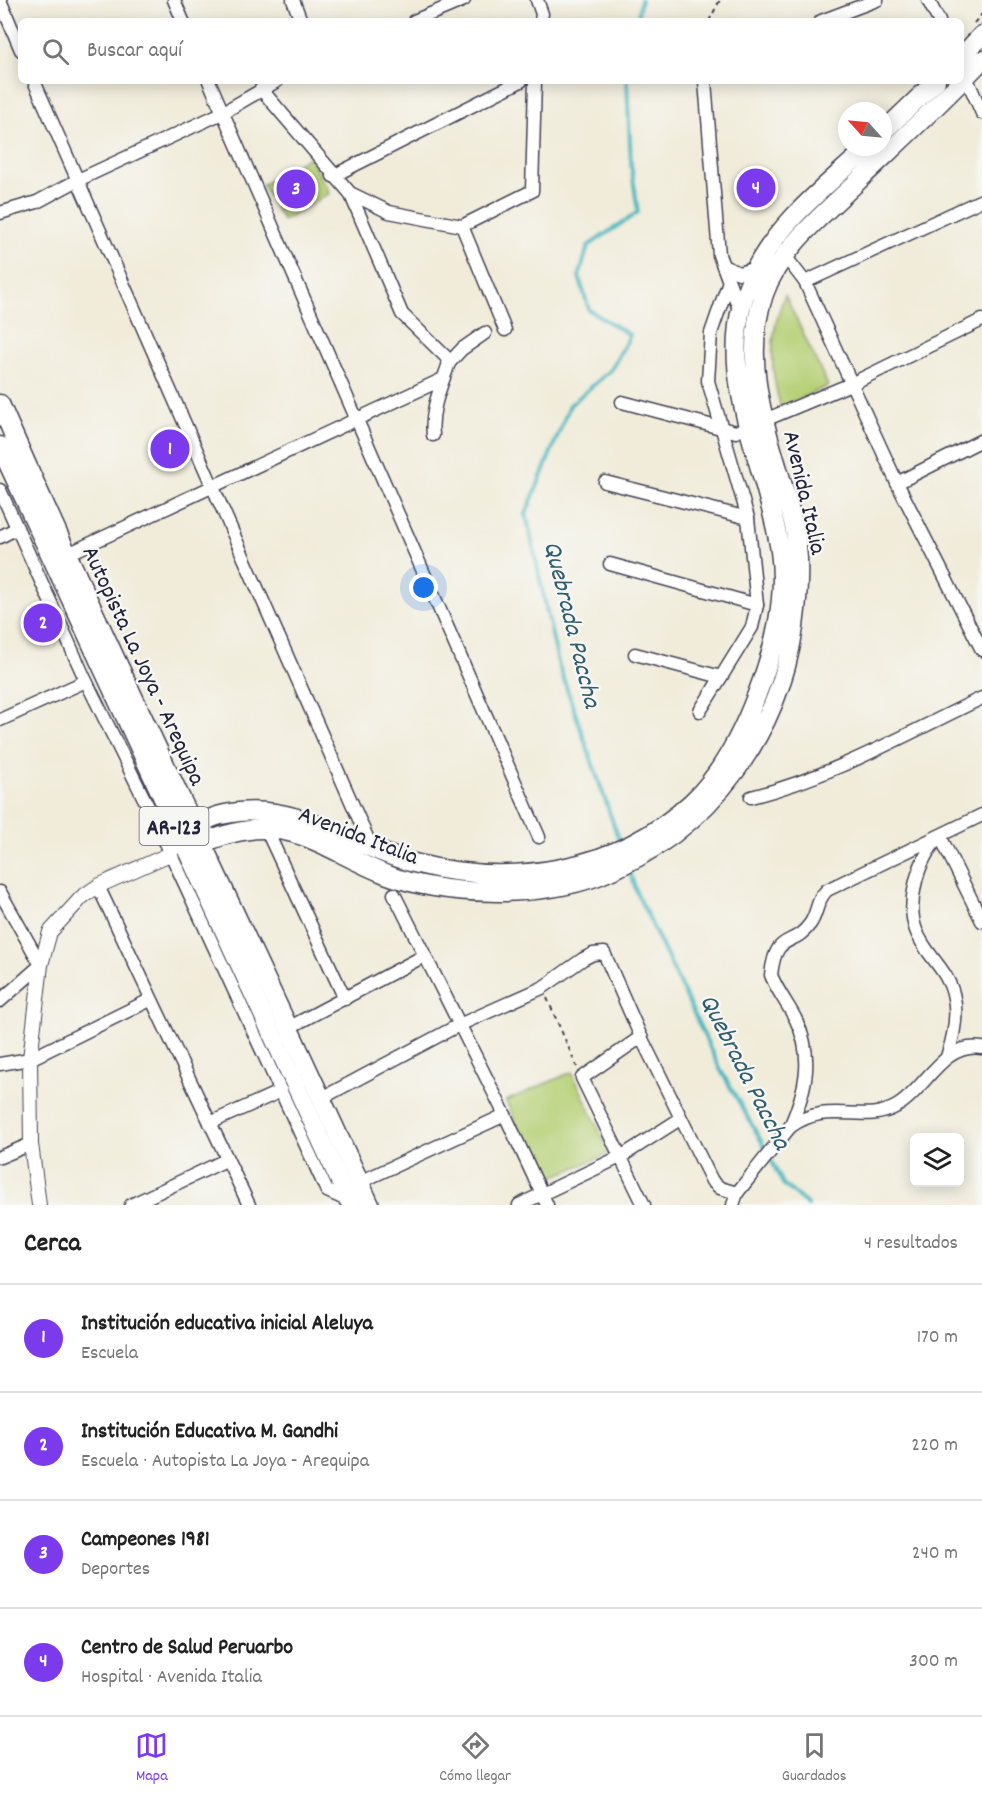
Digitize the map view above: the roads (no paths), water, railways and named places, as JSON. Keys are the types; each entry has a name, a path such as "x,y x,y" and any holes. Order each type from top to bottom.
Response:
{"main road":[{"path":"964,54 982,34"},
{"name":"Avenida Italia","path":"966,77 982,60"},
{"path":"892,123 933,84"},
{"name":"Avenida Italia","path":"179,835 214,839 247,828 266,829 294,833 385,874 448,888 507,884 552,888 594,877 638,859 681,829 722,790 757,740 786,675 796,618 798,551 754,372 755,333 764,294 796,241 959,84"},
{"name":"Avenida Italia","path":"179,835 206,819 227,814 275,813 306,819 373,850 432,868 475,875 507,884 602,858 651,834 693,801 725,760 750,712 766,670 778,613 781,562 776,530 748,429 736,369 740,311 756,268 784,227 859,156"},
{"name":"Autopista La Joya - Arequipa","path":"0,404 68,554 179,835 290,1028 370,1205"},
{"name":"Autopista La Joya - Arequipa","path":"0,446 350,1203"}],"street":[{"path":"0,0 18,44"},
{"path":"174,0 182,18"},
{"path":"292,0 300,18"},
{"path":"432,16 447,0"},
{"path":"425,18 464,0"},
{"path":"537,0 541,18"},
{"path":"829,18 877,0"},
{"path":"928,0 937,18"},
{"path":"966,77 982,112"},
{"path":"35,84 212,489 385,874"},
{"path":"210,84 539,837"},
{"path":"0,213 37,202 76,181 222,113 271,84"},
{"path":"333,176 516,84"},
{"path":"261,89 333,176 350,193 389,212 462,226 532,191 536,84"},
{"path":"705,84 717,233 728,284 740,311"},
{"path":"350,193 402,314 446,357 449,363"},
{"path":"805,282 982,200"},
{"path":"462,226 505,330"},
{"path":"785,256 805,282 897,483 982,650"},
{"path":"723,266 739,273 756,268"},
{"path":"700,711 752,627 757,605 748,518 724,428 714,405 707,361 711,333 720,301 728,284"},
{"path":"622,402 736,432 765,422 850,384 982,320"},
{"path":"433,435 431,421 435,402 449,363 462,349 485,333"},
{"path":"68,554 212,489 443,379"},
{"path":"897,483 982,440"},
{"path":"605,482 748,518"},
{"path":"0,490 87,681 179,835 170,854 98,886 82,897 50,932 40,965 30,1059 31,1144 39,1205"},
{"path":"0,537 17,528"},
{"path":"610,564 757,605"},
{"path":"634,654 721,676"},
{"path":"0,720 87,681"},
{"path":"751,797 773,791 856,758 982,698"},
{"path":"790,1127 804,1091 806,1051 796,1020 771,975 778,949 785,940 801,934 808,926 820,896 827,890 982,815"},
{"path":"266,829 345,999"},
{"path":"940,836 982,921"},
{"path":"940,836 931,847 918,873 912,910 924,936 952,963"},
{"path":"170,854 327,1191 350,1203"},
{"path":"98,886 249,1205"},
{"path":"394,894 505,1115 544,1200"},
{"path":"1,900 40,965"},
{"path":"322,1098 459,1025 542,988 583,959 593,954 604,953 641,1037 711,1181 735,1199 790,1127 800,1119 821,1112 882,1113 911,1096 947,1058 968,1020"},
{"path":"290,1028 424,957"},
{"path":"0,1001 40,965"},
{"path":"0,1064 30,1059 150,1000"},
{"path":"641,1037 582,1078 644,1205"},
{"path":"947,1058 964,1048 982,1048"},
{"path":"210,1123 281,1091"},
{"path":"360,1182 505,1115"},
{"path":"519,1205 544,1200 622,1156 680,1119"},
{"path":"0,1157 31,1144"},
{"path":"131,1205 226,1160"}],"waterway":[{"name":"Quebrada Paccha","path":"638,18 641,0"},
{"name":"Quebrada Paccha","path":"620,843 558,663 526,514 570,405 611,370 630,335 589,310 579,277 588,246 638,212 631,164 627,84"},
{"name":"Quebrada Paccha","path":"628,867 637,893 720,1069 767,1151"},
{"name":"Quebrada Paccha","path":"770,1158 783,1184 808,1205"}],"place":[{"name":"Centro de Salud Peruarbo","path":"756,188"},
{"name":"Campeones 1981","path":"296,189"},
{"name":"Institución educativa inicial Aleluya","path":"170,449"},
{"name":"Institución Educativa M. Gandhi","path":"43,623"}]}
